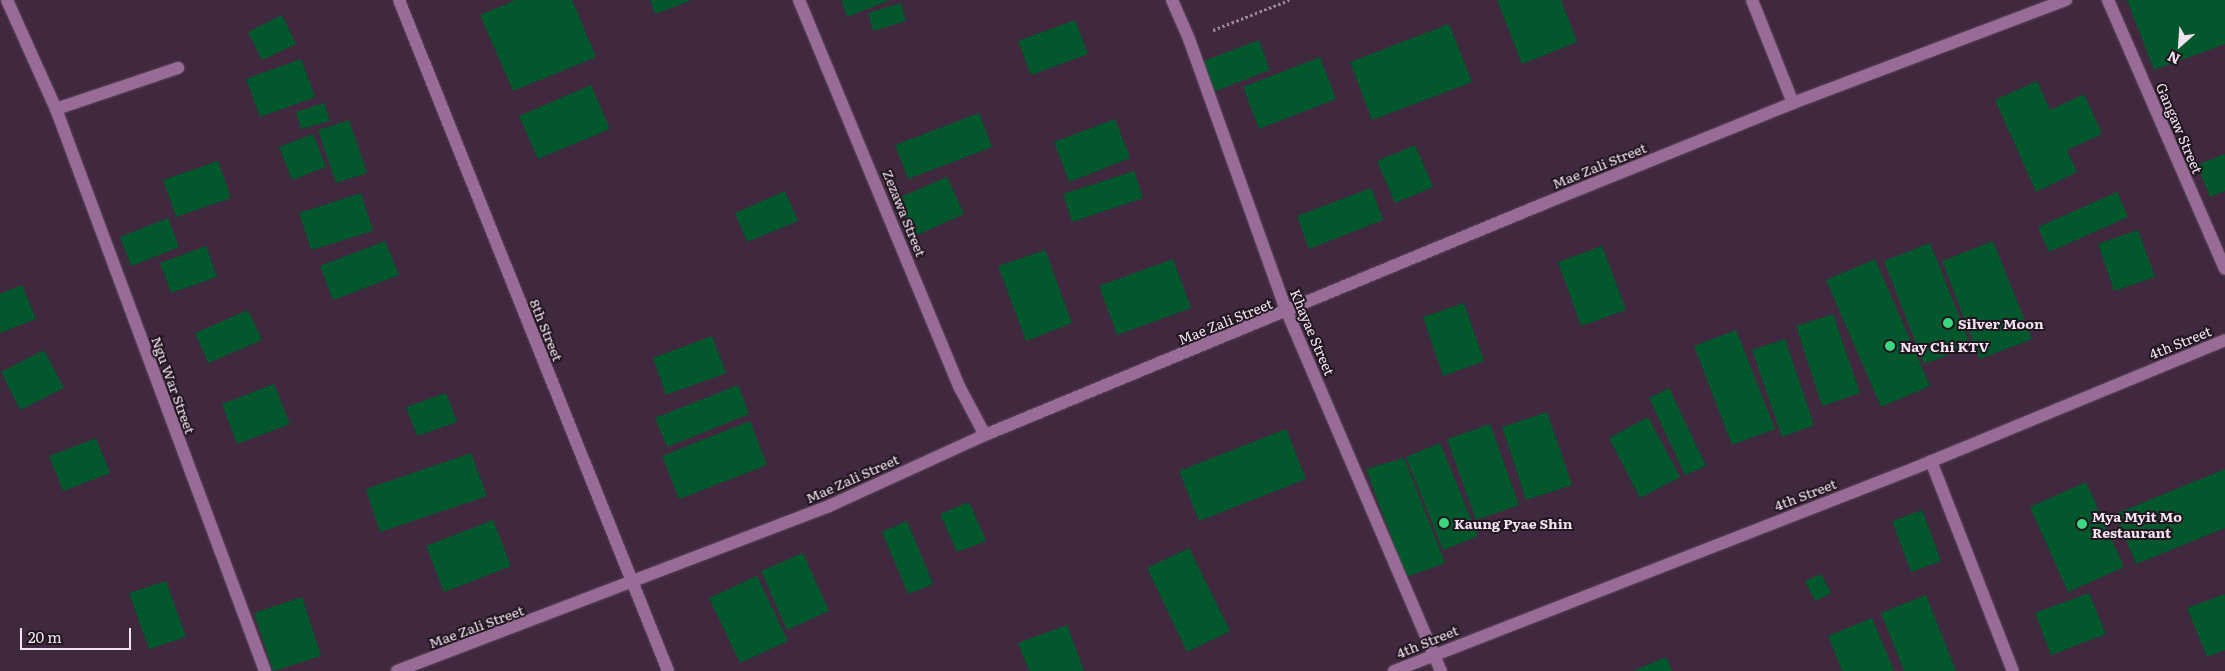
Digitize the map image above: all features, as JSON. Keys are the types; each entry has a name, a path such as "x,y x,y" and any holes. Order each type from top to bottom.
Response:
{"street":[{"name":"Ngu War Street","path":"7,0 56,109 265,671"},
{"name":"8th Street","path":"399,0 668,671"},
{"name":"Zezawa Street","path":"799,0 863,148 960,388 985,436"},
{"name":"Khayae Street","path":"1172,0 1189,39 1287,312 1441,671"},
{"path":"1752,0 1793,103"},
{"name":"Mae Zali Street","path":"397,671 632,584 829,506 985,436 1793,103 2066,0"},
{"name":"Gangaw Street","path":"2108,0 2225,269"},
{"path":"56,109 178,68"},
{"name":"4th Street","path":"1394,671 1931,461 2225,340"},
{"path":"1931,461 2013,671"}],"path":[{"path":"1189,39 1288,0"}],"building":[{"path":"516,0 572,0 596,57 513,91 480,15"},
{"path":"650,0 692,0 655,14"},
{"path":"841,0 890,0 847,17"},
{"path":"1497,0 1561,0 1577,42 1522,64"},
{"path":"2127,0 2225,0 2225,44 2154,70"},
{"path":"901,3 906,21 873,31 868,13"},
{"path":"282,15 296,44 262,60 248,32"},
{"path":"1075,20 1088,54 1031,75 1018,41"},
{"path":"1449,24 1472,82 1372,120 1350,62"},
{"path":"1259,40 1270,70 1213,92 1201,62"},
{"path":"1320,57 1336,99 1259,129 1243,87"},
{"path":"301,59 315,97 260,117 246,79"},
{"path":"2037,81 2050,110 2084,94 2102,134 2067,150 2077,172 2036,192 1995,100"},
{"path":"591,85 610,129 538,159 519,116"},
{"path":"324,103 330,121 301,129 296,112"},
{"path":"979,113 992,147 908,179 895,145"},
{"path":"1115,119 1130,158 1069,182 1054,142"},
{"path":"349,120 367,173 336,183 318,130"},
{"path":"313,134 326,167 292,180 279,147"},
{"path":"1415,145 1433,187 1395,203 1377,161"},
{"path":"2225,154 2225,191 2210,197 2197,165"},
{"path":"218,161 231,198 176,217 163,180"},
{"path":"1134,171 1143,198 1072,222 1063,194"},
{"path":"947,177 964,214 915,236 898,198"},
{"path":"1371,188 1383,220 1309,249 1297,216"},
{"path":"785,191 798,221 747,242 735,213"},
{"path":"2117,192 2128,217 2049,252 2038,227"},
{"path":"361,193 373,231 311,250 299,213"},
{"path":"168,218 179,247 131,266 120,237"},
{"path":"2138,230 2155,277 2114,291 2098,244"},
{"path":"385,241 399,275 333,300 320,266"},
{"path":"1993,241 2032,339 1980,359 1942,261"},
{"path":"1930,243 1971,346 1924,364 1884,261"},
{"path":"206,246 217,277 171,293 160,263"},
{"path":"1602,246 1626,310 1581,326 1558,262"},
{"path":"1045,250 1072,323 1026,341 998,266"},
{"path":"1173,259 1191,308 1117,335 1099,286"},
{"path":"1875,259 1930,386 1881,407 1826,280"},
{"path":"22,285 36,319 0,333 0,294"},
{"path":"1464,303 1484,361 1443,376 1423,317"},
{"path":"248,310 262,340 208,363 195,333"},
{"path":"1833,314 1860,393 1822,406 1796,326"},
{"path":"1736,330 1775,429 1732,445 1694,346"},
{"path":"712,336 726,373 666,395 653,358"},
{"path":"1785,339 1814,425 1782,437 1752,350"},
{"path":"44,350 64,388 20,410 1,372"},
{"path":"274,384 290,424 237,444 222,404"},
{"path":"738,385 749,414 667,447 655,418"},
{"path":"1669,388 1706,466 1685,475 1649,398"},
{"path":"446,393 457,422 417,436 406,407"},
{"path":"1547,412 1572,485 1526,500 1502,427"},
{"path":"1648,417 1680,477 1640,498 1609,438"},
{"path":"750,421 767,465 679,499 662,456"},
{"path":"1490,424 1519,505 1476,520 1447,439"},
{"path":"1286,429 1306,479 1199,521 1179,471"},
{"path":"96,438 110,473 63,491 49,456"},
{"path":"1440,443 1478,536 1443,550 1406,457"},
{"path":"471,453 487,496 380,532 366,489"},
{"path":"1404,458 1445,563 1406,577 1366,469"},
{"path":"2225,469 2225,528 2136,564 2115,514"},
{"path":"2086,482 2124,567 2068,592 2030,507"},
{"path":"969,502 986,541 957,552 940,514"},
{"path":"1922,510 1941,561 1911,572 1892,521"},
{"path":"493,520 511,566 444,592 426,546"},
{"path":"907,521 933,584 908,594 882,532"},
{"path":"1189,548 1230,631 1187,652 1147,568"},
{"path":"803,553 829,611 787,630 761,571"},
{"path":"1821,574 1831,593 1815,601 1805,581"},
{"path":"757,576 788,641 740,663 709,598"},
{"path":"166,581 186,637 149,649 129,593"},
{"path":"2089,593 2106,634 2051,655 2035,613"},
{"path":"2225,594 2225,650 2207,657 2187,608"},
{"path":"1926,595 1956,671 1904,671 1881,613"},
{"path":"302,597 321,656 273,671 254,613"},
{"path":"1872,618 1894,671 1842,671 1828,636"},
{"path":"1067,625 1084,671 1029,671 1018,643"},
{"path":"1666,657 1672,671 1633,671"}],"place":[{"name":"Silver Moon","path":"1948,323"},
{"name":"Nay Chi KTV","path":"1890,346"},
{"name":"Kaung Pyae Shin","path":"1444,523"},
{"name":"Mya Myit Mo Restaurant","path":"2082,524"}]}
